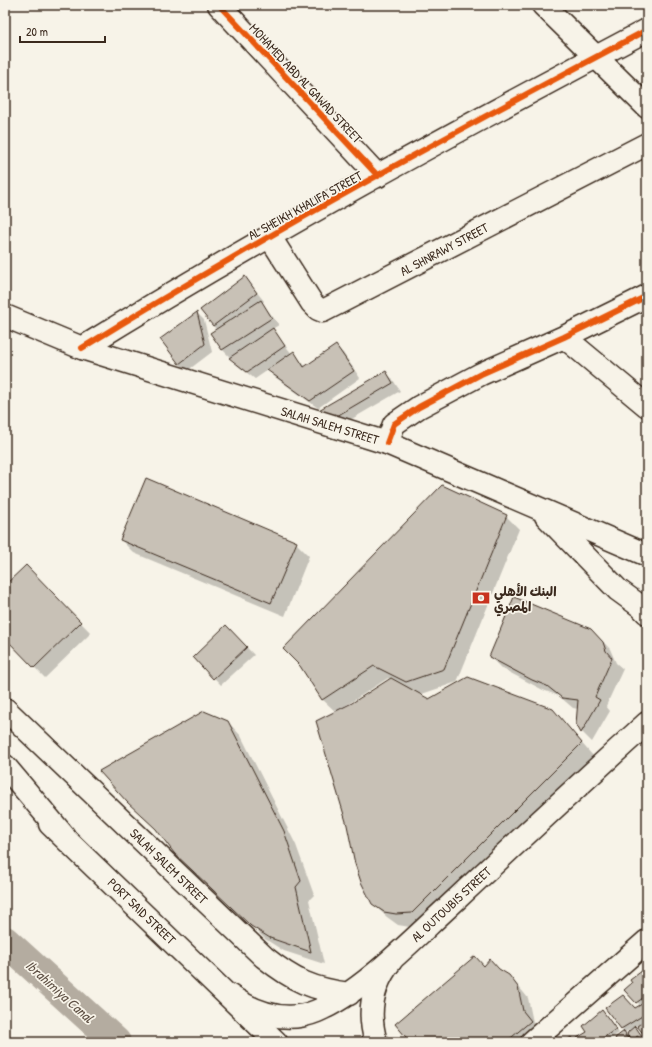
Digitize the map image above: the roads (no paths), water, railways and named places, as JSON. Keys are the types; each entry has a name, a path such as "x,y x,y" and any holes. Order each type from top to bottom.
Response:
{"main road":[{"name":"MOHAMED ABD AL GAWAD STREET","path":"219,5 378,176"},
{"path":"543,5 647,108"},
{"name":"AL SHEIKH KHALIFA STREET","path":"82,348 176,290 378,176 647,30"},
{"name":"AL SHNRAWY STREET","path":"270,237 312,303 318,309 324,311 647,144"},
{"path":"387,443 394,424 419,407 481,374 564,337 647,296"},
{"name":"SALAH SALEM STREET","path":"5,316 82,348 387,443 647,555"},
{"path":"564,337 647,406"},
{"path":"538,507 618,590 647,613"},
{"name":"SALAH SALEM STREET","path":"5,709 264,957 282,972 303,983 326,990 349,994"},
{"name":"AL OUTOUBIS STREET","path":"229,995 244,1006 261,1013 280,1016 298,1016 316,1012 349,994 394,956 647,723"},
{"path":"5,766 64,836"},
{"name":"PORT SAID STREET","path":"5,782 64,836 276,1042"},
{"path":"532,1042 647,941"},
{"path":"376,1042 372,1030 371,1010 374,991 382,972 394,956"}],"waterway":[{"name":"Ibrahimiya Canal","path":"5,941 116,1042"}],"place":[{"name":"البنك الأهلي المصري","path":"481,598"}]}
